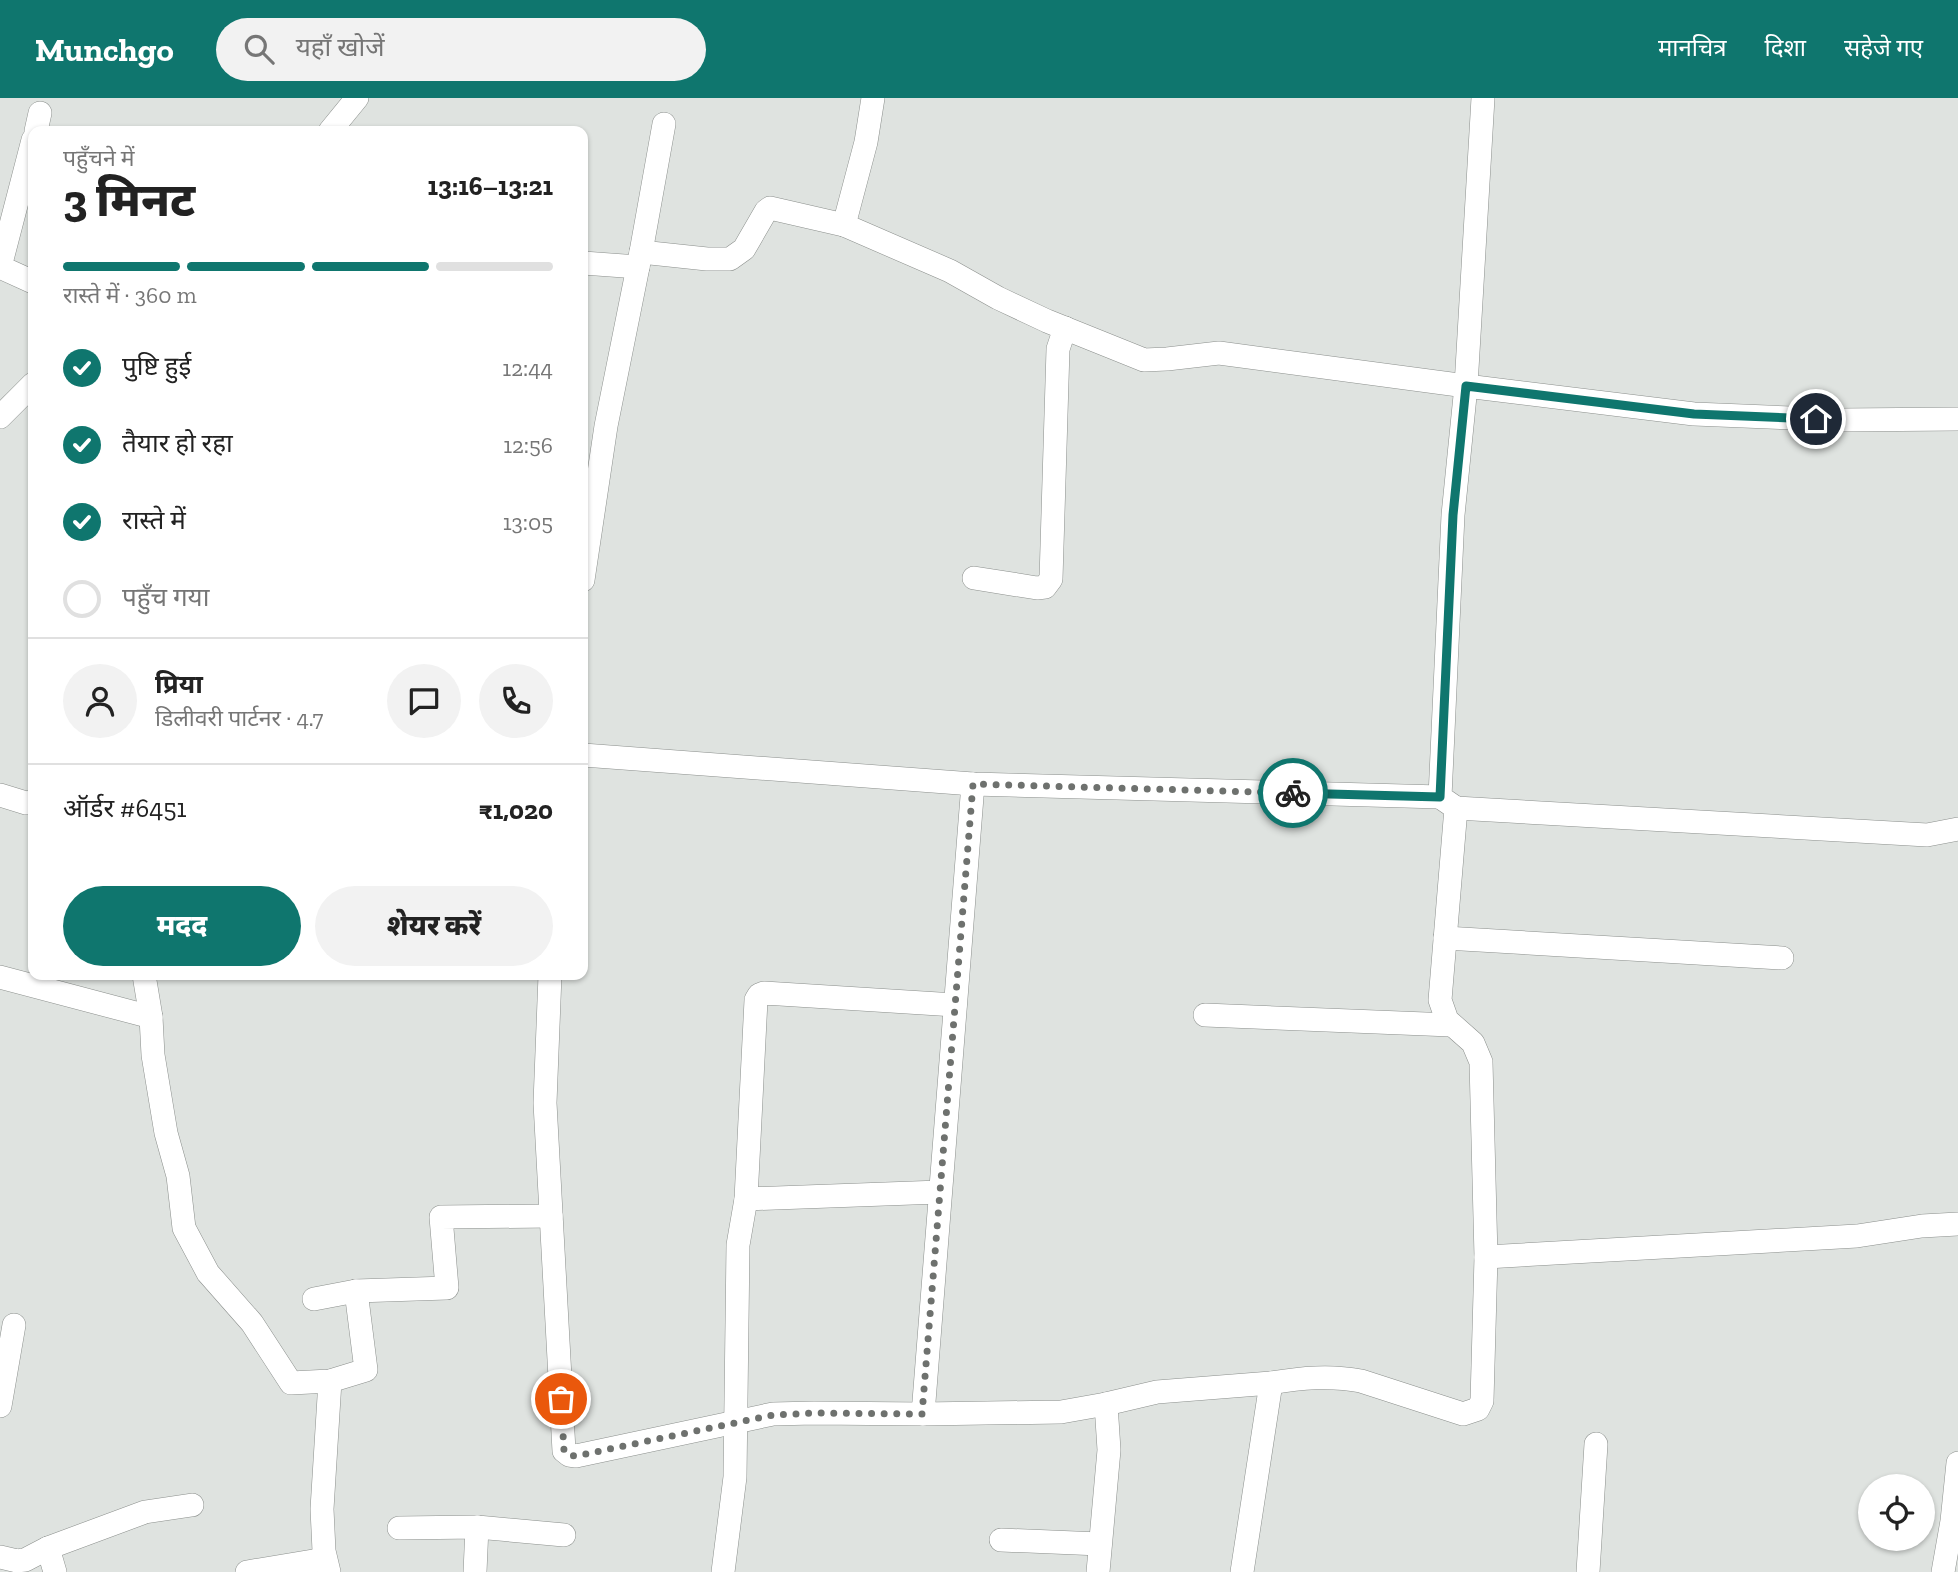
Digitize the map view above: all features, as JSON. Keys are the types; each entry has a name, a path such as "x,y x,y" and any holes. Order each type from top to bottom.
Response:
{"street":[{"path":"334,126 357,98"},
{"path":"844,225 866,142 873,98"},
{"path":"550,980 545,1103 564,1451 569,1455 576,1456 773,1415 1060,1412 1157,1392 1271,1383 1303,1377 1361,1381 1463,1414 1478,1409 1482,1402 1486,1257 1481,1062 1473,1042 1451,1025 1444,1015 1440,1000 1445,938 1453,515 1466,386 1483,98"},
{"path":"588,547 606,426 664,124"},
{"path":"28,159 0,267 28,280"},
{"path":"588,263 730,259 744,249 770,208 844,225 950,271 998,298 1143,360 1219,353 1694,414 1841,420 1958,419"},
{"path":"974,578 1037,588 1045,587 1051,579 1058,349 1065,328"},
{"path":"0,417 28,389"},
{"path":"588,755 973,784 1448,803 1927,835 1958,829"},
{"path":"922,1414 973,784"},
{"path":"0,795 28,803"},
{"path":"1445,938 1782,958"},
{"path":"0,977 151,1017"},
{"path":"145,980 151,1017 153,1055 166,1133 178,1175 184,1228 208,1273 252,1323 291,1382 330,1381 366,1370 356,1291"},
{"path":"723,1572 735,1477 738,1245 746,1199 756,1000 764,993 955,1005"},
{"path":"1206,1015 1451,1025"},
{"path":"746,1199 940,1192"},
{"path":"314,1299 356,1291 447,1288 441,1217 551,1216"},
{"path":"1486,1257 1857,1236 1922,1226 1958,1224"},
{"path":"0,1406 14,1325"},
{"path":"247,1572 327,1565 322,1510 330,1381"},
{"path":"1242,1572 1271,1383"},
{"path":"1098,1572 1109,1450 1106,1404"},
{"path":"1588,1572 1596,1444"},
{"path":"1943,1572 1958,1463"},
{"path":"0,1557 21,1561 145,1511 192,1505"},
{"path":"399,1528 477,1527 564,1535"},
{"path":"475,1572 477,1527"},
{"path":"1001,1540 1100,1544"},
{"path":"48,1548 55,1572"}],"way so far":[{"path":"561,1399 564,1451 576,1456 773,1415 922,1414 973,784 1293,793"}],"route":[{"path":"1293,793 1440,797 1453,515 1466,386 1694,414 1816,419"}]}
